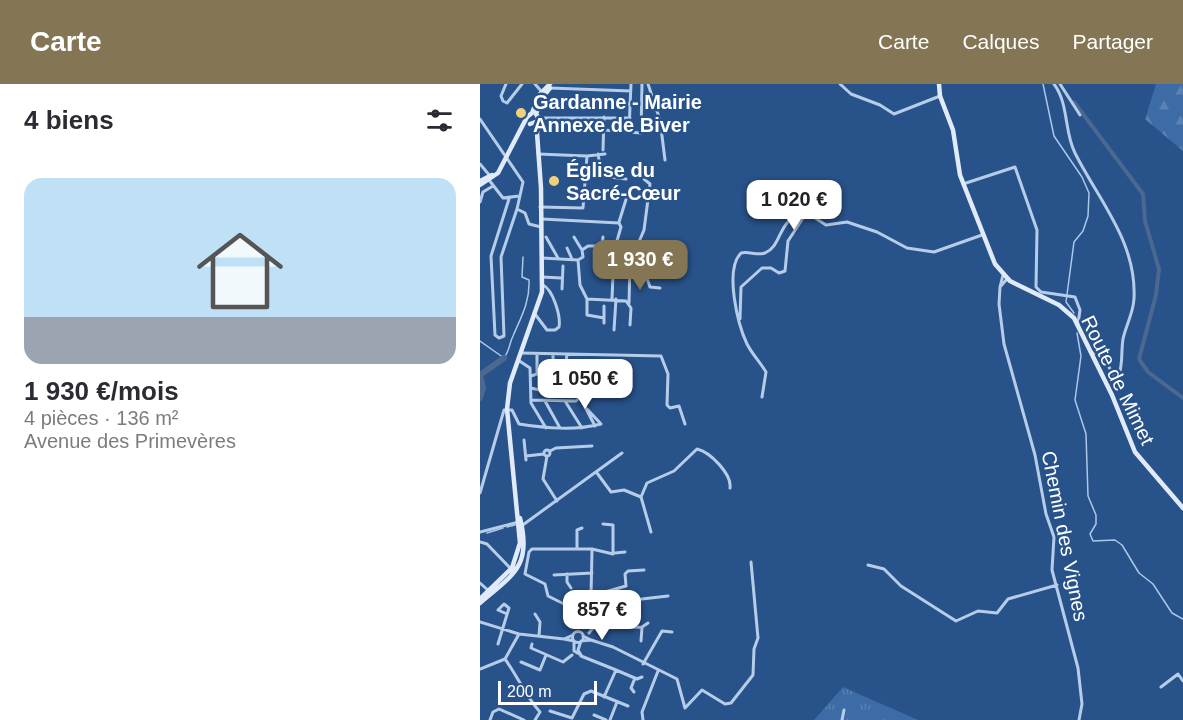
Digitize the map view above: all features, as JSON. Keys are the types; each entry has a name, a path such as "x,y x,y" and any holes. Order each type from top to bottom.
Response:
{"main road":[{"path":"939,84 940,96 953,130 963,184 992,259 1005,277"},
{"path":"480,601 520,566 520,524 507,409 510,383 543,285 535,119 542,95 551,85"},
{"path":"480,183 500,171 527,119 535,119"},
{"path":"521,129 535,119"},
{"name":"Route de Mimet","path":"1005,277 1020,287 1059,304 1078,324 1135,452 1183,508"},
{"path":"490,592 511,569 520,566"}],"street":[{"path":"506,84 501,96 502,101 507,103 522,84"},
{"path":"536,84 545,102 631,104"},
{"path":"629,130 631,84"},
{"path":"603,130 642,132 642,84"},
{"path":"648,84 660,120 665,160"},
{"path":"840,84 851,94 880,105 894,114 940,96"},
{"path":"1054,84 1061,96 1075,154 1109,211 1131,262 1134,299 1123,342 1119,375 1112,374 1102,353 1092,353"},
{"path":"1060,84 1080,115"},
{"path":"551,85 631,91"},
{"path":"603,150 604,117"},
{"path":"535,119 630,117"},
{"path":"480,119 521,178 517,209 501,257 504,336 500,338 495,335 491,256 509,199"},
{"path":"598,154 602,176 626,179"},
{"path":"538,155 605,154"},
{"path":"540,207 583,208 587,156"},
{"path":"480,164 503,198 519,196"},
{"path":"963,184 1015,167 1037,230 1036,287 1041,292 1072,296 1077,300 1080,321 1078,324"},
{"path":"630,325 630,265 635,247 644,230 650,184 644,179"},
{"path":"480,202 483,192 493,185"},
{"path":"614,330 614,251 620,234 619,223 628,193"},
{"path":"517,209 525,213 529,225 541,227"},
{"path":"741,321 741,287 762,268 771,268 779,273 785,271 788,241 807,212"},
{"path":"762,397 766,372 746,342 735,305 733,273 738,256 744,252 758,255 766,252 775,246 780,230 786,224 799,214 807,212 826,225 847,222 877,232 908,248 934,252 982,235"},
{"path":"540,219 619,223"},
{"path":"546,237 558,258"},
{"path":"542,258 578,260 583,257 582,250 574,237"},
{"path":"601,256 603,237"},
{"path":"635,247 681,245"},
{"path":"582,250 588,246 602,246"},
{"path":"567,248 572,259"},
{"path":"491,256 501,257"},
{"path":"578,260 580,285 587,299 587,315 604,318"},
{"path":"630,265 644,267 650,287 660,288"},
{"path":"562,289 563,266"},
{"path":"543,277 561,278"},
{"name":"Chemin des Vignes","path":"1005,277 1000,287 1004,344 1035,455 1046,514 1054,537 1052,570 1078,668 1082,704 1079,720"},
{"path":"535,314 547,330 552,331 559,327 559,315 548,289 543,285"},
{"path":"587,299 623,299 629,303"},
{"path":"604,306 604,323"},
{"path":"521,353 663,357 668,374 666,405 670,408 679,406 685,424"},
{"path":"531,376 537,374 537,354"},
{"path":"531,388 544,391 553,380 553,354"},
{"path":"564,381 567,354"},
{"path":"518,360 530,368 531,400 546,428"},
{"path":"581,372 583,394 581,399"},
{"path":"553,380 564,381 581,389"},
{"path":"531,400 581,399"},
{"path":"480,493 502,412 507,409 512,410 519,424 546,428 582,428 595,426 602,422 581,399"},
{"path":"545,401 560,428"},
{"path":"565,401 582,428"},
{"path":"588,409 595,426"},
{"path":"524,440 526,458 545,455 556,448 592,446"},
{"path":"651,532 641,497 647,483 674,471 697,449 709,454 730,480 730,488"},
{"path":"480,532 520,524 557,501 622,453"},
{"path":"545,455 543,479 557,501"},
{"path":"597,473 611,492 624,490 641,497"},
{"path":"603,524 613,525 614,554"},
{"path":"577,550 577,530 582,528"},
{"path":"480,542 487,544 511,569"},
{"path":"566,605 548,596 547,586 526,575 520,566 532,549 592,549 614,554 625,552"},
{"path":"532,644 531,648 565,662 576,653 580,636 577,626 578,613 588,605 591,596 592,549"},
{"path":"580,636 620,650 678,680 685,708 702,690 725,704 731,703 753,675 754,649 759,638 751,562"},
{"path":"868,565 884,569 901,586 956,621 978,611 997,613 1008,599 1057,585"},
{"path":"591,596 626,586 627,571 644,570"},
{"path":"567,573 567,582 571,588"},
{"path":"554,575 592,573"},
{"path":"480,583 490,592"},
{"path":"603,594 607,603 668,596"},
{"path":"498,644 507,614"},
{"path":"534,614 540,622 539,636"},
{"path":"480,622 519,634 574,641"},
{"path":"564,639 589,633 593,628 642,627 648,623"},
{"path":"641,641 642,627"},
{"path":"644,664 662,631 672,632"},
{"path":"480,669 505,659 519,634"},
{"path":"574,641 580,636"},
{"path":"574,641 580,636"},
{"path":"574,641 576,653"},
{"path":"576,653 635,678 642,677"},
{"path":"521,662 540,670 546,655"},
{"path":"505,659 523,686 530,704 540,712 535,720"},
{"path":"604,697 616,670"},
{"path":"643,720 642,712 658,671"},
{"path":"1161,687 1178,674 1183,681"},
{"path":"634,692 631,686 635,678"},
{"path":"550,711 570,718 587,692 628,706"},
{"path":"594,715 608,720 617,702"},
{"path":"490,720 493,712 499,709 524,720"},
{"path":"842,720 844,710"}],"green space":[{"path":"1156,84 1183,84 1183,151 1145,119"},
{"path":"843,687 918,720 814,720"}],"waterway":[{"path":"1043,84 1054,136 1082,177 1089,193 1088,216 1083,231 1074,242 1066,302 1074,313"},
{"path":"1074,102 1143,194 1145,221 1159,269 1156,295 1139,359 1148,372 1183,398"},
{"path":"480,341 504,358 528,295 529,280 522,277 523,257"},
{"path":"1077,333 1081,356 1075,400 1086,434 1088,496 1096,515 1096,524 1090,534 1093,541 1115,540 1122,545 1139,573 1153,584 1172,613 1183,619"},
{"path":"480,398 483,388 480,375 504,358"},
{"path":"507,527 515,525"},
{"path":"487,533 503,528"}],"place":[{"name":"Gardanne - Mairie Annexe de Biver","path":"521,113"},
{"name":"Église du Sacré-Cœur","path":"554,181"}]}
